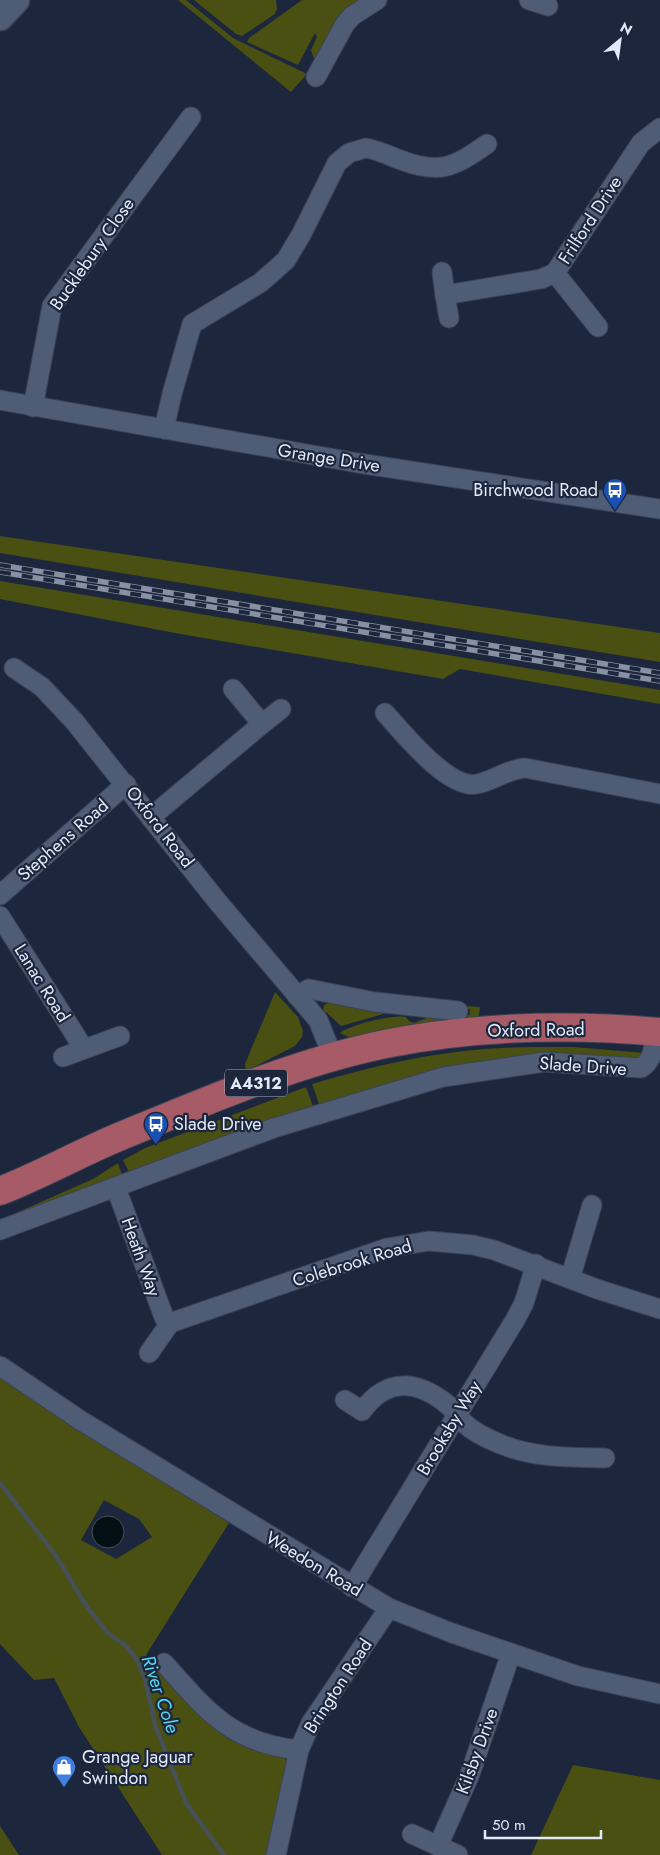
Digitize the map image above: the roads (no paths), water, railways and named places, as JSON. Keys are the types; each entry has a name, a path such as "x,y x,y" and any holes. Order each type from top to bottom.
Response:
{"main road":[{"path":"0,18 16,0"},
{"name":"Oxford Road","path":"334,1057 412,1039 468,1031 512,1029 658,1031"},
{"name":"A4312","path":"0,1191 129,1133 255,1083 334,1057"}],"street":[{"path":"316,77 345,24 352,16 377,0"},
{"name":"Bucklebury Close","path":"32,407 52,306 190,117"},
{"name":"Frilford Drive","path":"445,295 541,279 555,273 641,143 660,128"},
{"path":"164,430 192,324 260,283 286,260 301,235 332,172 342,158 358,149 366,148 418,166 441,169 458,164 487,144"},
{"path":"442,272 449,318"},
{"path":"555,273 598,327"},
{"name":"Grange Drive","path":"0,400 358,464 660,508"},
{"name":"Oxford Road","path":"14,668 42,687 58,703 126,784 318,1020 334,1057"},
{"path":"233,689 262,724"},
{"path":"151,817 280,709"},
{"path":"385,713 429,759 460,782 477,784 508,770 525,768 660,794"},
{"name":"Stephens Road","path":"0,895 126,784"},
{"name":"Lanac Road","path":"0,916 84,1049"},
{"path":"297,996 309,989 375,1002 458,1012"},
{"name":"Slade Drive","path":"0,1230 289,1122 443,1077 544,1062 567,1062 633,1070 641,1068 648,1062 652,1054 658,1031"},
{"path":"63,1057 120,1036"},
{"name":"Heath Way","path":"116,1188 164,1317 170,1323"},
{"path":"570,1279 592,1205"},
{"name":"Colebrook Road","path":"170,1323 360,1257 407,1244 435,1241 473,1245 536,1264 570,1279 660,1309"},
{"name":"Brooksby Way","path":"352,1587 515,1320 524,1303 536,1264"},
{"path":"149,1353 170,1323"},
{"name":"Weedon Road","path":"0,1366 80,1420 389,1608 511,1654 613,1685 660,1694"},
{"path":"345,1400 362,1411 381,1391 397,1386 409,1386 442,1401 464,1423 487,1438 525,1453 605,1458"},
{"name":"Brington Road","path":"276,1855 299,1750 311,1723 389,1608"},
{"name":"Kilsby Drive","path":"438,1846 470,1774 511,1654"},
{"path":"164,1663 207,1711 228,1728 268,1745 299,1750"},
{"path":"412,1834 458,1855"}],"waterway":[{"name":"River Cole","path":"0,1483 56,1556 87,1607 107,1632 126,1646 136,1658 145,1679 155,1725 186,1803 224,1855"}],"railway":[{"path":"0,565 660,673"},
{"path":"0,572 660,681"}],"place":[{"name":"Birchwood Road","path":"615,511"},
{"name":"Slade Drive","path":"156,1145"},
{"name":"Grange Jaguar Swindon","path":"64,1788"}]}
